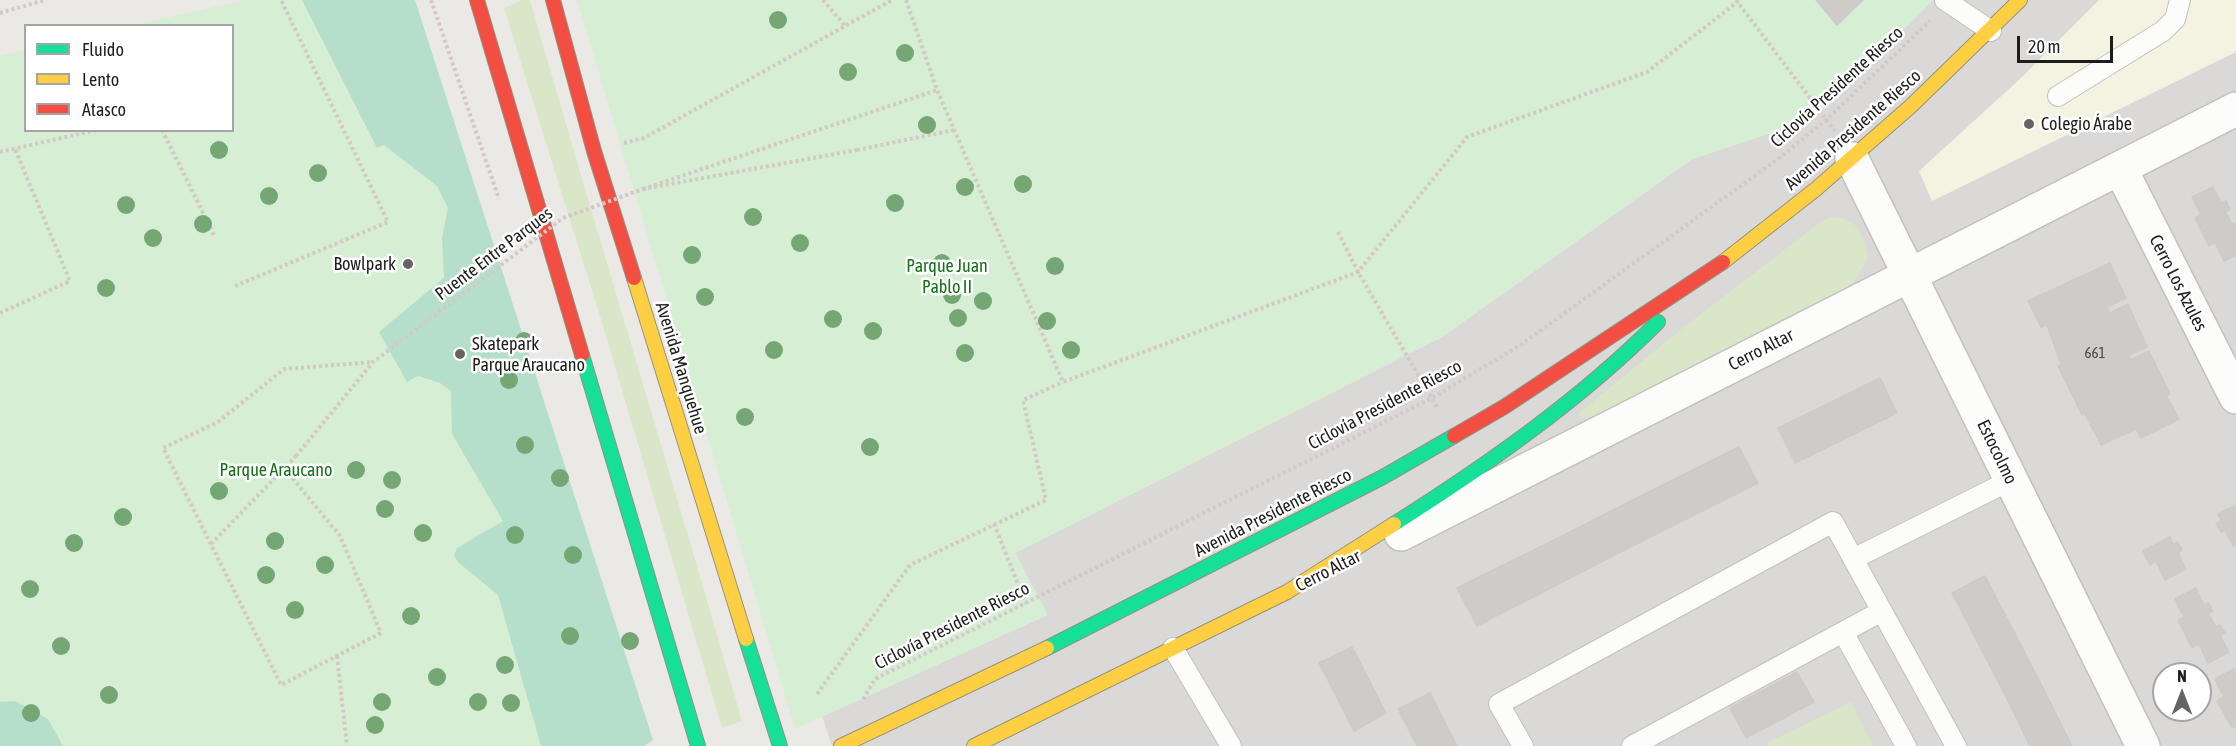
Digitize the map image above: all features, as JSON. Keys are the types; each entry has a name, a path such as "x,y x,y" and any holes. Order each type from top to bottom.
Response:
{"main road":[{"path":"477,0 698,746"},
{"name":"Avenida Manquehue","path":"554,0 594,151 780,746"},
{"name":"Avenida Presidente Riesco","path":"842,746 1068,638 1383,477 1454,438 1702,278 1852,159 1991,32 2020,0"},
{"name":"Avenida Presidente Riesco","path":"974,746 1287,592 1427,503 1570,401 1620,360 1702,278"}],"street":[{"name":"Cerro Altar","path":"1287,592 1909,273 2236,110"},
{"name":"Estocolmo","path":"1852,159 2143,746"},
{"name":"Cerro Los Azules","path":"2120,168 2236,397"}],"lane":[{"path":"2058,96 2163,32 2175,19 2180,0"},
{"path":"1947,2 1991,32"},
{"path":"1853,559 2011,480"},
{"path":"1523,746 1500,704 1833,522 1956,746"},
{"path":"1632,746 1882,611"},
{"path":"1843,632 1906,746"},
{"path":"1173,648 1231,746"}],"path":[{"path":"0,13 45,0"},
{"path":"235,286 388,222 281,0"},
{"path":"823,0 846,27"},
{"path":"594,151 644,138 892,0"},
{"path":"906,0 937,90 1063,382"},
{"path":"817,694 910,565 1047,500 1023,400 1063,382 1358,272 1467,137 1647,72 1738,1 1828,121"},
{"name":"Ciclovía Presidente Riesco","path":"857,707 875,679 1432,398 1522,344 1828,121 1947,2"},
{"name":"Puente Entre Parques","path":"211,544 285,469 373,362 563,218 937,90"},
{"name":"Puente Entre Parques","path":"643,189 954,130"},
{"path":"0,152 87,132"},
{"path":"163,132 215,237"},
{"path":"0,313 70,281 15,149"},
{"path":"1338,232 1358,272 1454,438"},
{"path":"285,469 340,536 381,633 280,685 163,448 218,422 284,369 373,362"},
{"path":"993,525 1026,604"},
{"path":"337,656 347,746"}],"shaded area":[{"path":"1933,0 2236,0 2236,746 832,746 822,716 1047,615 1015,553 1442,337 1692,159 1789,127 1821,111"},
{"name":"Colegio Árabe","path":"2099,0 2236,0 2236,52 1932,201 1919,171 2021,78"}],"green space":[{"name":"Parque Araucano","path":"245,0 415,0 653,740 644,746 0,746 0,56 24,50 24,132 234,132 234,24 138,24"},
{"name":"Skatepark Parque Araucano","path":"302,0 415,0 653,740 644,746 541,746 498,595 458,562 454,555 457,548 503,521 452,434 451,391 440,383 418,376 407,382 379,332 444,278 442,238 448,208 437,186 384,145 377,148"},
{"path":"522,0 530,0 742,721 722,728 603,326 504,8"},
{"name":"Parque Juan Pablo II","path":"577,0 1933,0 1821,111 1789,127 1692,159 1442,337 1015,553 1048,615 795,729"},
{"path":"1832,217 1849,221 1855,225 1862,235 1866,250 1868,259 1849,289 1591,420 1579,416 1580,412 1679,331 1822,221"},
{"path":"15,701 48,719 63,746 0,746 0,702"},
{"path":"1851,702 1873,746 1768,746 1767,743"}],"building":[{"path":"1816,0 1863,0 1837,25"},
{"path":"2213,187 2221,203 2226,201 2230,209 2225,212 2229,218 2202,232 2195,218 2201,215 2192,197"},
{"path":"2229,218 2232,225 2236,223 2236,255 2224,261 2215,242 2209,246 2202,232"},
{"path":"2110,263 2126,298 2107,307 2110,313 2128,304 2147,347 2129,355 2130,360 2149,351 2170,394 2166,395 2179,419 2141,438 2136,429 2101,445 2085,414 2082,415 2058,366 2061,364 2047,325 2041,327 2028,301"},
{"path":"1880,378 1897,413 1795,463 1778,428"},
{"path":"1739,447 1758,483 1662,531 1643,495"},
{"path":"1643,495 1662,531 1568,579 1550,542"},
{"path":"2236,505 2236,545 2233,546 2225,530 2221,532 2216,523 2221,521 2218,514"},
{"path":"2170,537 2173,544 2178,542 2182,550 2178,552 2186,569 2165,580 2156,561 2150,565 2143,551"},
{"path":"1550,542 1568,579 1477,626 1457,588"},
{"path":"1985,576 2039,680 2006,697 1952,593"},
{"path":"2196,588 2204,605 2209,603 2213,611 2208,614 2212,620 2185,634 2178,620 2184,617 2175,599"},
{"path":"2212,620 2216,627 2220,625 2225,633 2220,635 2229,652 2208,662 2199,644 2192,648 2185,634"},
{"path":"1352,647 1386,713 1354,731 1319,663"},
{"path":"2236,668 2236,709 2225,715 2217,701 2224,697 2215,679"},
{"path":"1797,672 1814,702 1746,738 1730,708"},
{"path":"2039,680 2072,746 2030,746 2006,697"},
{"path":"1430,693 1457,746 1417,746 1398,709"},
{"path":"2236,709 2236,726 2232,728 2225,715"}],"traffic: fast":[{"path":"1394,524 1464,479 1565,405 1658,322"},
{"path":"582,355 698,746"},
{"path":"1047,648 1383,477 1454,436"},
{"path":"746,639 780,746"}],"traffic: slow":[{"path":"1723,262 1816,189 1911,106 2020,0"},
{"path":"634,278 746,639"},
{"path":"974,746 1287,592 1394,524"},
{"path":"841,746 1047,648"}],"traffic: jam":[{"path":"477,0 582,355"},
{"path":"553,0 594,151 634,278"},
{"path":"1454,436 1504,407 1723,262"}],"place":[{"name":"Colegio Árabe","path":"2029,124"},
{"name":"Bowlpark","path":"408,264"},
{"name":"Skatepark Parque Araucano","path":"460,354"}]}
